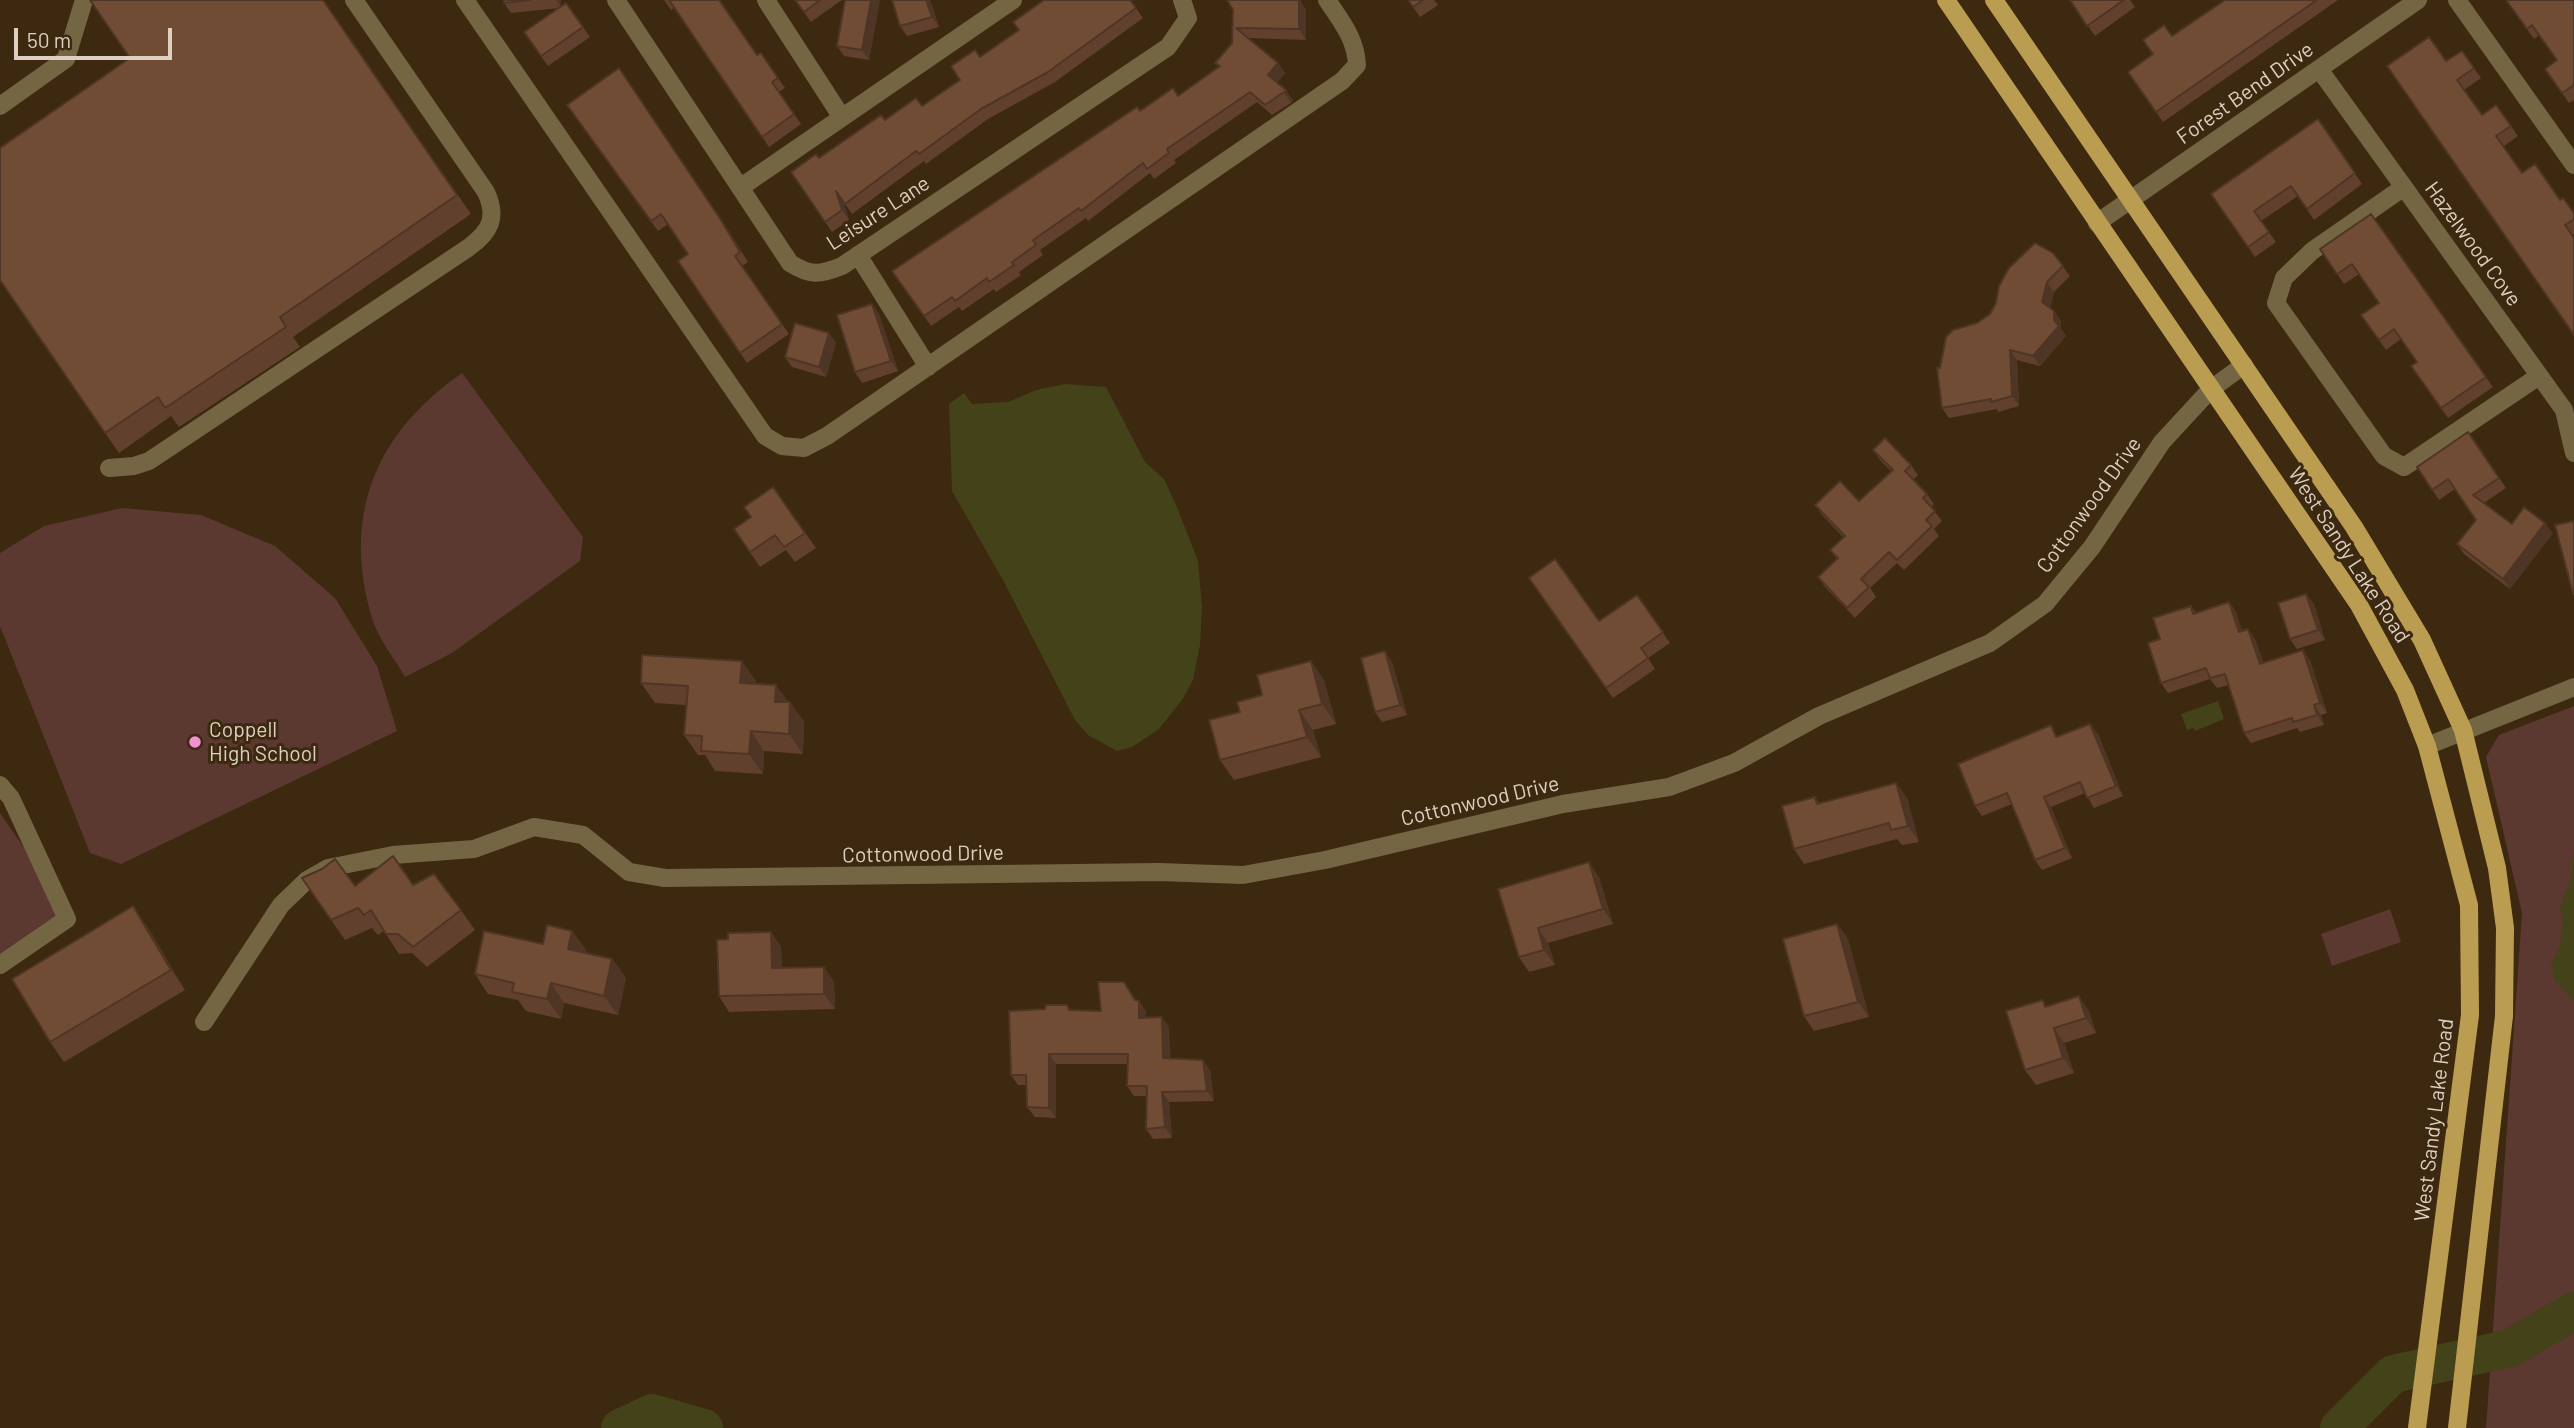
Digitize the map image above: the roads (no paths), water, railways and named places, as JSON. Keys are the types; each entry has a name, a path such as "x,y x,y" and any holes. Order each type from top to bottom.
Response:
{"main road":[{"name":"West Sandy Lake Road","path":"1946,0 2359,605 2406,690 2427,746 2469,905 2470,1015 2417,1428"},
{"name":"West Sandy Lake Road","path":"1994,0 2354,527 2422,640 2463,730 2497,868 2505,928 2504,1016 2457,1428"}],"street":[{"path":"0,106 66,60 84,0"},
{"path":"109,468 134,466 149,461 468,248 484,236 493,222 493,206 486,192 354,0"},
{"path":"465,0 765,436 782,446 804,448 827,436 1342,81 1357,65 1357,55 1352,38 1327,0"},
{"name":"Leisure Lane","path":"616,0 790,263 805,272 820,275 858,255 1168,47 1188,18 1182,0"},
{"path":"766,0 841,116"},
{"path":"741,187 1013,0"},
{"name":"Forest Bend Drive","path":"2097,223 2418,0"},
{"path":"2456,0 2574,165"},
{"name":"Hazelwood Cove","path":"2319,69 2564,410 2574,453"},
{"path":"2404,187 2312,251 2284,278 2276,303 2349,409 2385,456 2404,467 2539,376"},
{"path":"858,255 928,367"},
{"name":"Cottonwood Drive","path":"204,1022 281,905 307,880 328,868 393,855 474,849 534,827 583,835 629,872 665,878 1159,872 1244,875 1325,860 1563,804 1669,786 1734,763 1819,716 1990,642 2045,604 2092,547 2162,442 2211,389 2244,365"},
{"path":"2427,746 2574,687"},
{"path":"0,785 11,798 67,919 0,965"}],"waterway":[{"path":"2339,1428 2393,1374 2510,1348 2574,1311"},
{"path":"620,1428 652,1413 704,1428"}],"place":[{"name":"Coppell High School","path":"195,742"}]}
